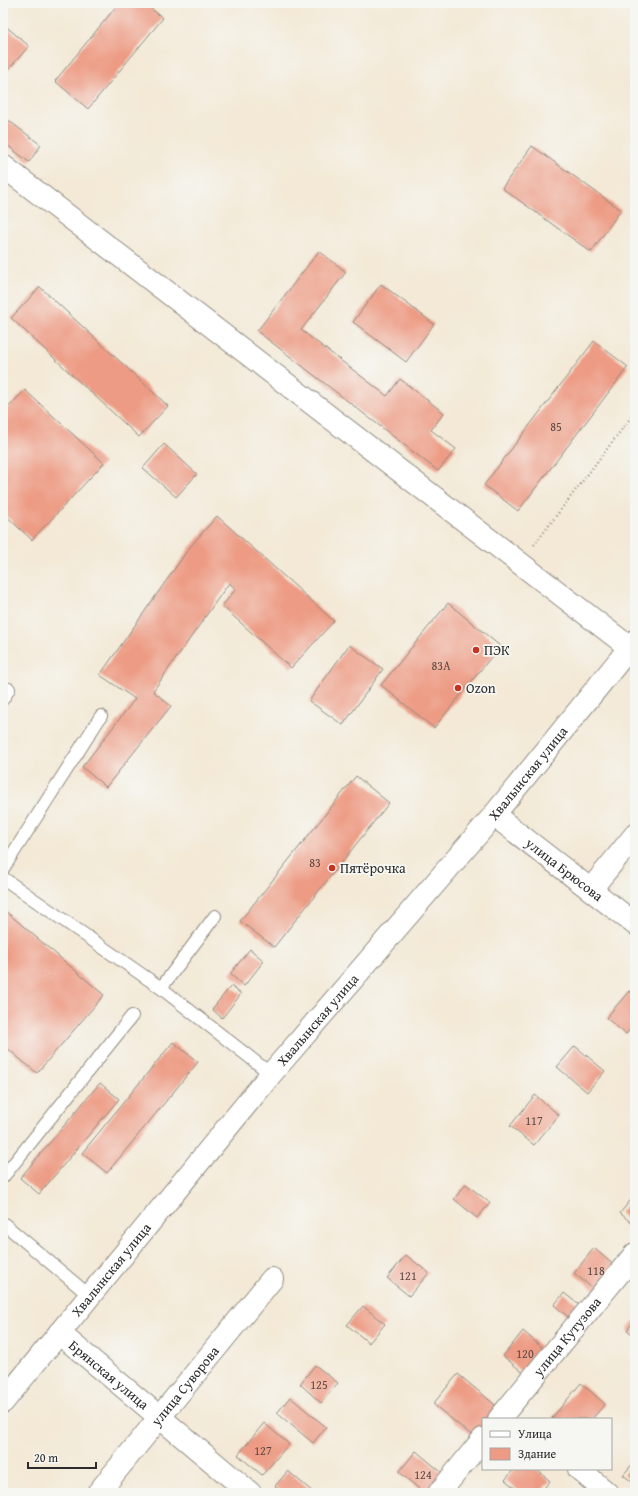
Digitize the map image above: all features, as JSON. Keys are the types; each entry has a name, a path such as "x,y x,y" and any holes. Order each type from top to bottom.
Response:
{"street":[{"path":"3,166 520,563 632,644"},
{"name":"Хвалынская улица","path":"3,1402 272,1074 494,815 632,644"},
{"name":"улица Брюсова","path":"494,815 635,924"},
{"path":"591,889 635,835"},
{"name":"улица Кутузова","path":"509,1415 635,1254"},
{"name":"улица Суворова","path":"98,1493 272,1279"},
{"name":"Брянская улица","path":"59,1333 250,1493"},
{"path":"439,1493 482,1440"},
{"path":"580,1470 607,1493"}],"lane":[{"path":"3,869 101,716"},
{"path":"3,878 161,988 272,1074"},
{"path":"161,988 215,916"},
{"path":"3,1178 132,1016"},
{"path":"3,1223 90,1296"}],"path":[{"path":"520,563 635,412"}],"building":[{"path":"119,3 144,3 163,18 88,109 55,81"},
{"path":"3,24 29,46 3,76"},
{"path":"8,120 41,145 29,162 3,142 3,127"},
{"path":"532,146 621,210 591,252 502,188"},
{"path":"319,251 346,272 301,330 387,396 400,379 444,413 431,430 456,449 438,471 257,331"},
{"path":"381,284 434,324 406,362 353,322"},
{"path":"40,287 168,406 139,437 11,318"},
{"path":"594,341 628,367 518,511 484,485"},
{"path":"25,390 104,463 32,540 3,513 3,413"},
{"path":"164,444 197,474 176,497 143,468"},
{"path":"217,516 334,621 291,668 222,606 236,589 229,583 153,691 171,706 106,787 82,767 135,699 100,675 190,547"},
{"path":"448,603 500,646 434,728 381,685"},
{"path":"349,645 383,669 343,725 309,701"},
{"path":"356,776 389,803 274,947 240,921"},
{"path":"3,909 104,995 37,1073 3,1045"},
{"path":"250,949 264,961 244,986 230,974"},
{"path":"231,986 241,994 222,1018 212,1009"},
{"path":"629,991 635,996 635,1023 626,1034 606,1018"},
{"path":"173,1042 198,1062 107,1173 82,1153"},
{"path":"575,1046 605,1071 587,1092 557,1067"},
{"path":"100,1083 119,1099 39,1194 20,1178"},
{"path":"535,1095 559,1115 534,1145 510,1126"},
{"path":"466,1184 490,1203 477,1218 454,1199"},
{"path":"635,1195 635,1226 620,1213"},
{"path":"594,1248 617,1268 597,1292 574,1273"},
{"path":"406,1255 429,1273 409,1296 387,1278"},
{"path":"564,1293 583,1308 573,1321 554,1305"},
{"path":"363,1306 385,1324 369,1343 347,1325"},
{"path":"635,1320 635,1336 627,1330"},
{"path":"523,1331 546,1351 526,1375 503,1356"},
{"path":"315,1365 338,1383 321,1403 300,1384"},
{"path":"458,1374 500,1409 492,1418 482,1418 482,1430 475,1438 433,1404"},
{"path":"581,1383 605,1404 593,1418 552,1418"},
{"path":"290,1397 326,1427 313,1443 277,1413"},
{"path":"264,1423 289,1444 262,1475 238,1455"},
{"path":"416,1451 446,1476 432,1493 424,1493 399,1472"},
{"path":"635,1461 635,1484 623,1475"},
{"path":"513,1470 537,1470 550,1481 540,1493 521,1493 505,1480"},
{"path":"288,1471 314,1493 284,1493 275,1486"}],"place":[{"name":"ПЭК","path":"476,650"},
{"name":"Ozon","path":"458,688"},
{"name":"Пятёрочка","path":"332,868"}]}
